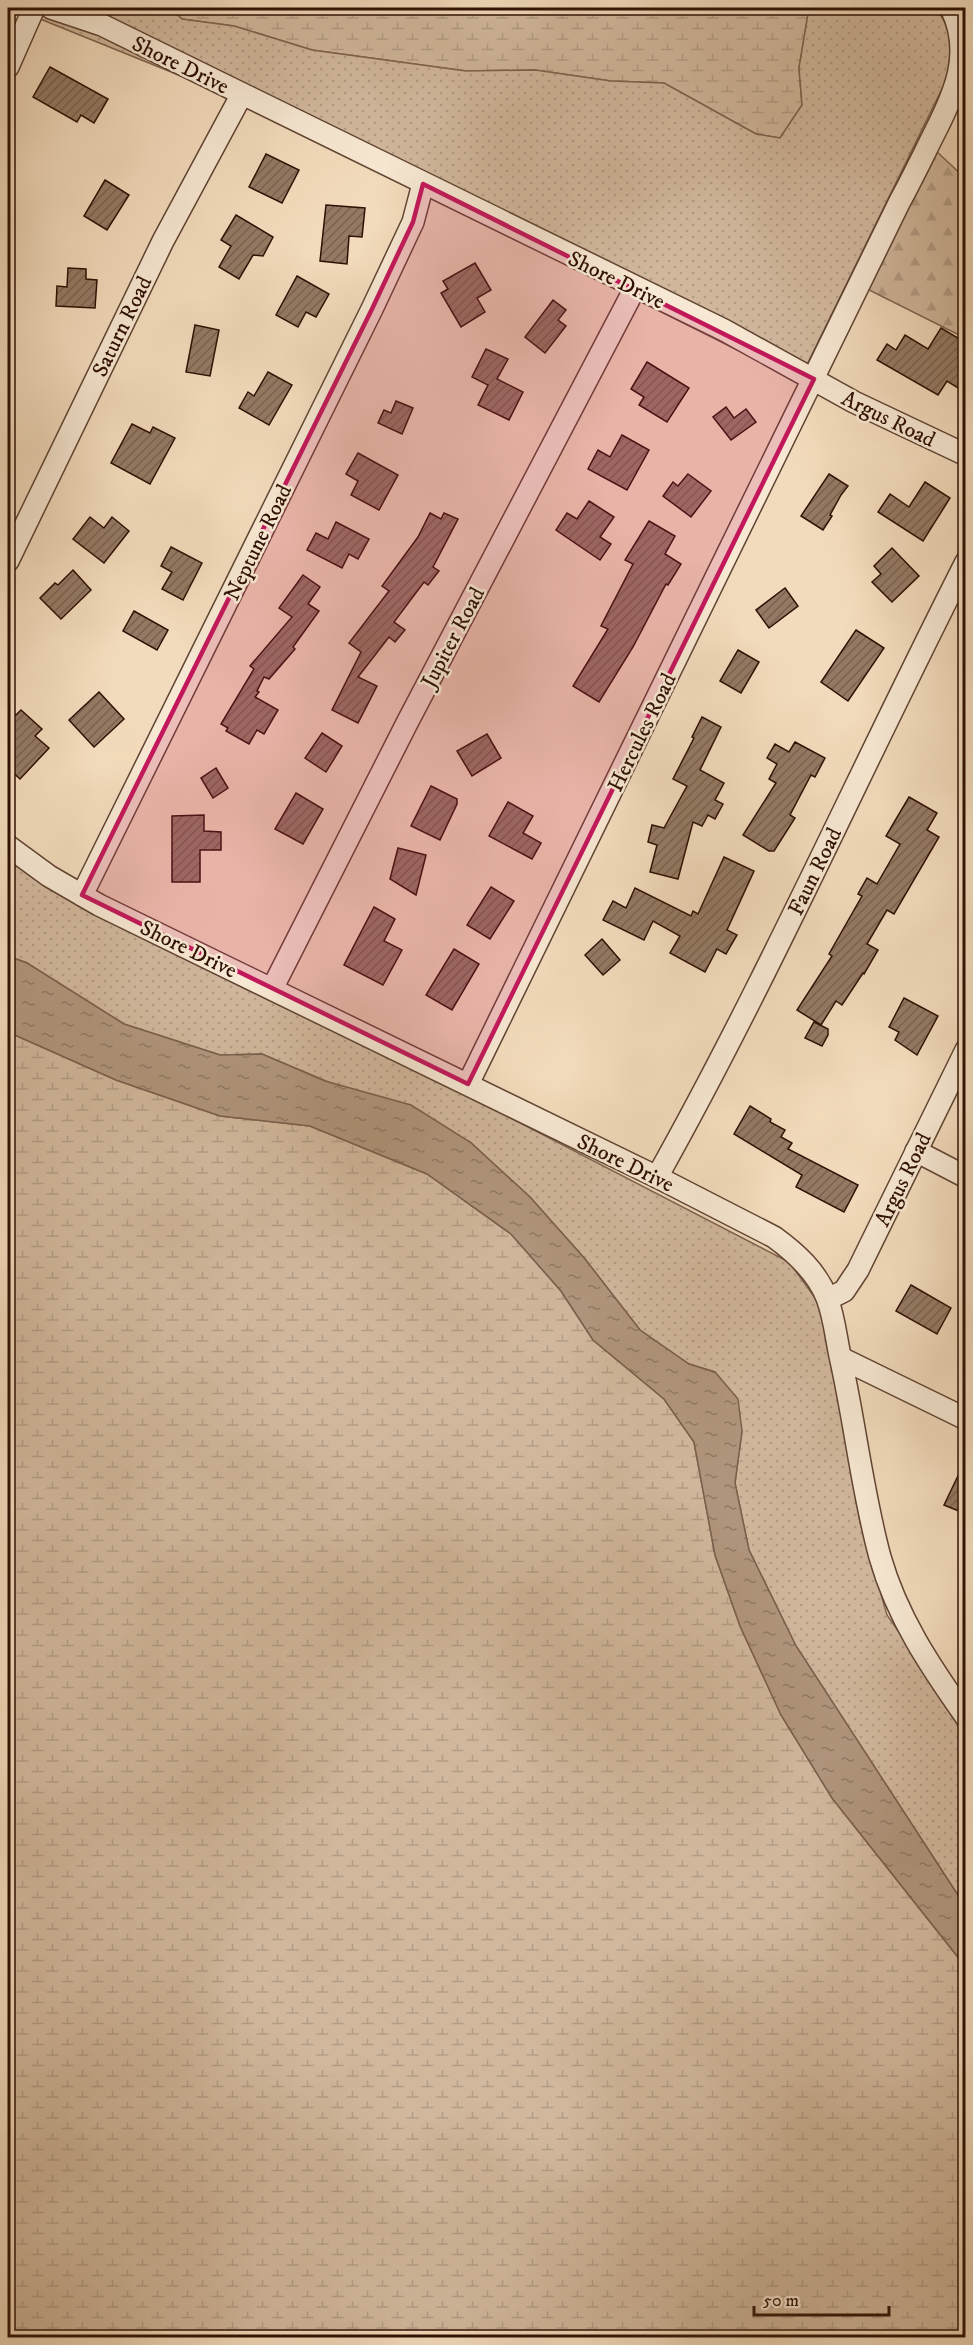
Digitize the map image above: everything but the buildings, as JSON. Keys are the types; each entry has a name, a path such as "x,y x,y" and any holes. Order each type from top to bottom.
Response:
{"street":[{"path":"8,67 34,8"},
{"name":"Shore Drive","path":"51,8 102,25 724,330 814,379"},
{"path":"814,379 956,92 964,62 958,26 951,8"},
{"name":"Saturn Road","path":"8,561 163,240 242,94"},
{"name":"Neptune Road","path":"82,895 372,309 413,222 423,184"},
{"name":"Jupiter Road","path":"272,989 406,723 635,288"},
{"name":"Argus Road","path":"814,379 854,402 966,455"},
{"name":"Hercules Road","path":"468,1084 814,379"},
{"name":"Faun Road","path":"657,1177 757,985 966,562"},
{"name":"Shore Drive","path":"8,846 49,876 82,895 657,1177 774,1237 789,1248 809,1268 828,1299 880,1556 893,1595 910,1633 931,1668 966,1717"},
{"name":"Argus Road","path":"828,1299 844,1291 858,1270 966,1050"},
{"path":"916,1151 966,1177"},
{"path":"841,1358 966,1419"}],"highlighted area":[{"path":"423,184 814,379 468,1084 82,895 372,309 413,222"}],"green space":[{"path":"13,8 170,8 182,19 234,26 312,50 466,71 535,70 611,81 664,83 756,134 780,138 802,105 799,68 809,8 937,8 960,52 798,383 769,366 228,95"},
{"path":"170,8 809,8 799,68 802,105 780,138 756,134 664,83 611,81 535,70 466,71 312,50 234,26 182,19"},
{"path":"919,135 965,178 965,338 849,280"},
{"path":"8,854 271,994 789,1262 829,1317 860,1522 887,1615 965,1727 965,1906 796,1646 749,1550 735,1483 742,1431 715,1372 689,1364 640,1330 585,1259 530,1197 470,1142 262,1054 220,1055 124,1024 27,963 8,956"},
{"path":"8,1032 116,1080 220,1116 310,1126 427,1174 511,1234 561,1291 593,1340 664,1399 694,1442 715,1555 740,1626 781,1715 832,1798 965,1966 965,2337 8,2337"}],"water":[{"path":"8,956 27,963 124,1024 220,1055 262,1054 325,1081 411,1105 470,1142 530,1197 585,1259 640,1330 689,1364 715,1372 738,1399 742,1431 735,1483 749,1550 796,1646 965,1906 965,1966 832,1798 781,1715 740,1626 715,1555 694,1442 664,1399 593,1340 561,1291 511,1234 427,1174 310,1126 220,1116 116,1080 8,1032"}]}
